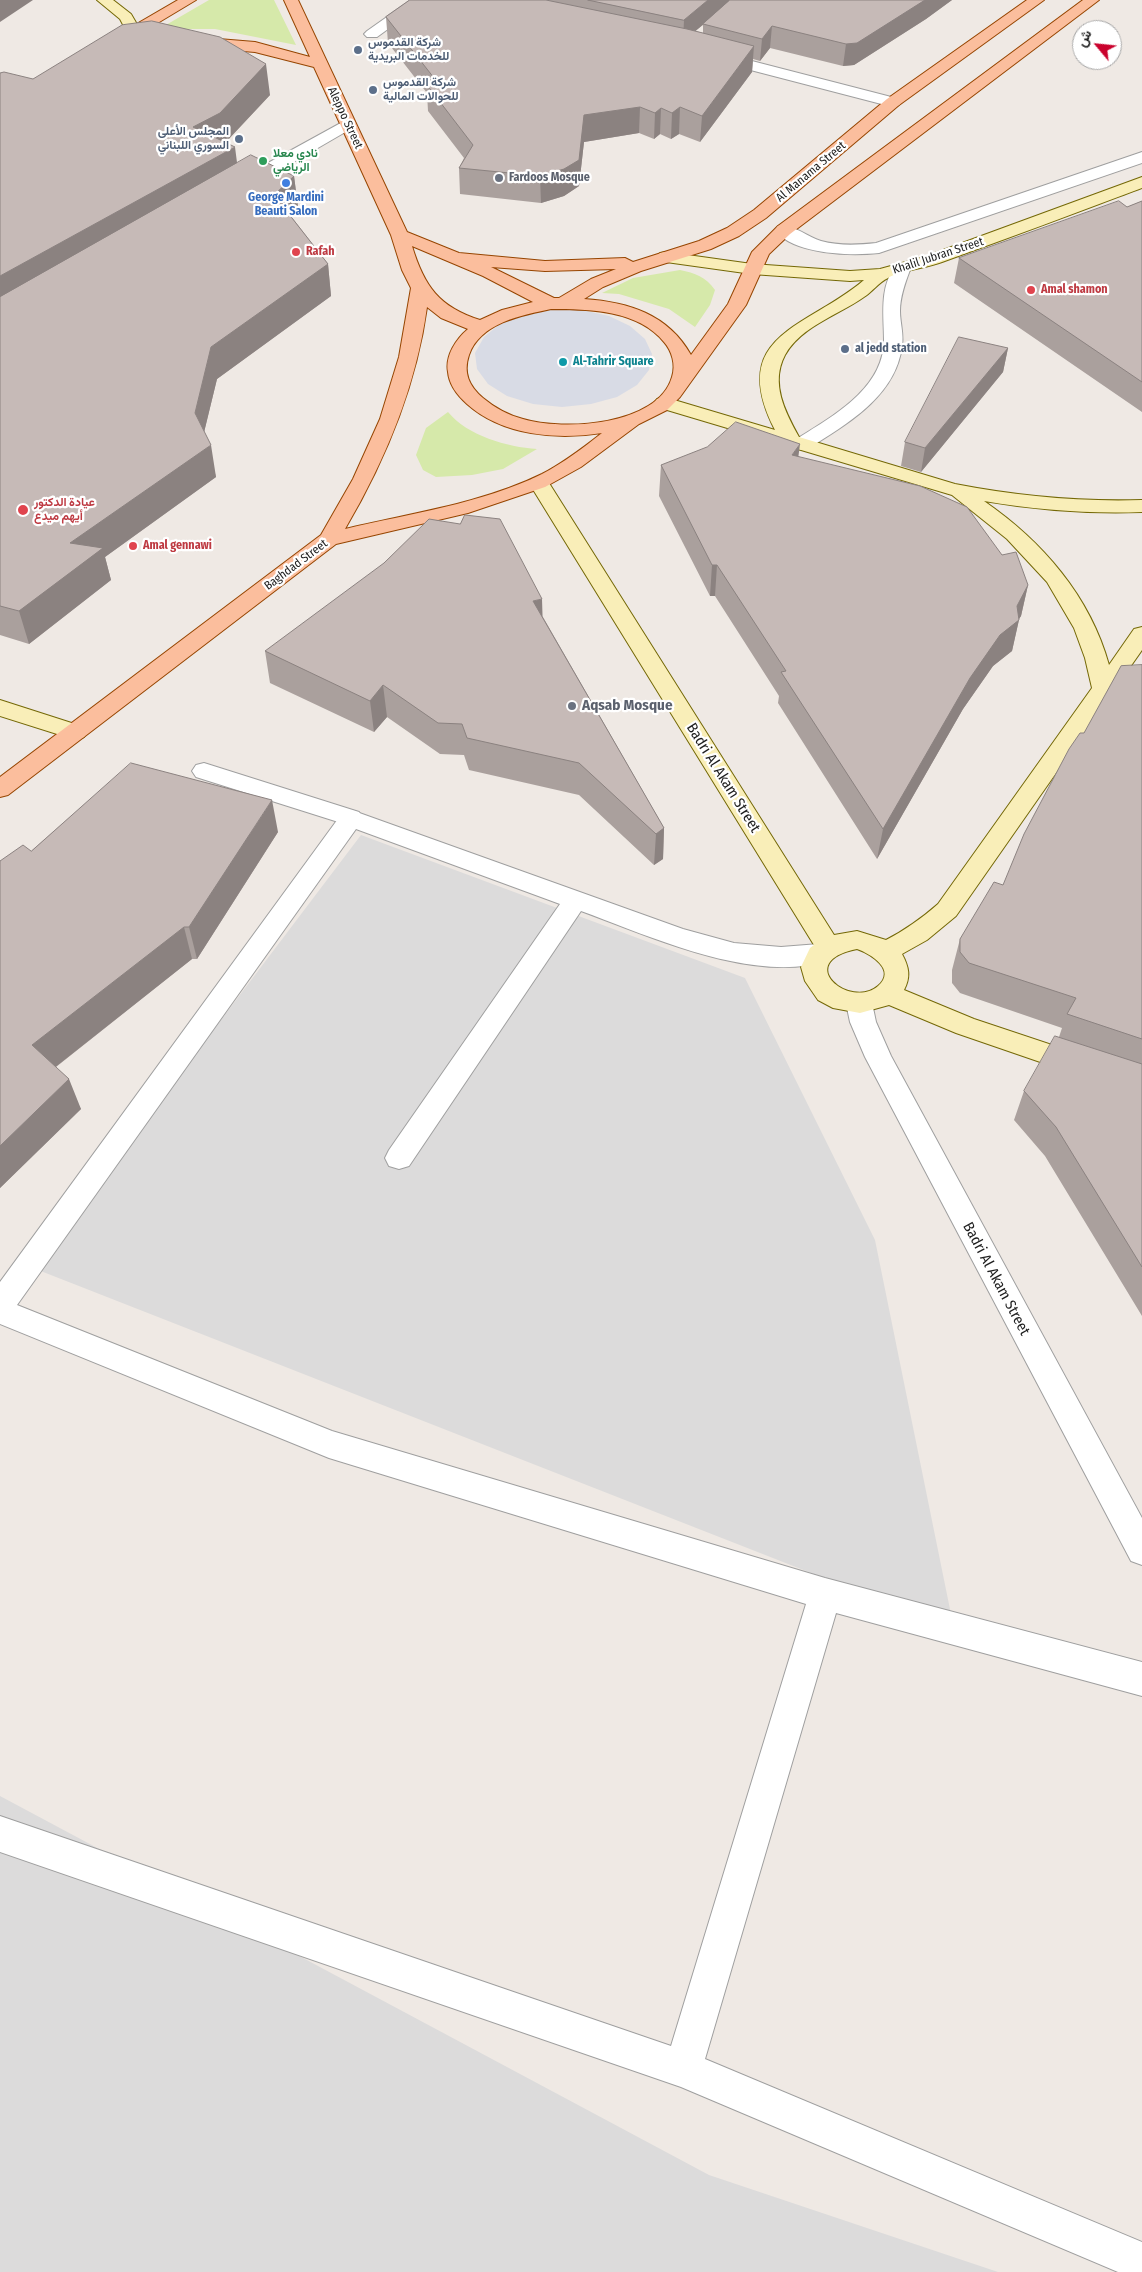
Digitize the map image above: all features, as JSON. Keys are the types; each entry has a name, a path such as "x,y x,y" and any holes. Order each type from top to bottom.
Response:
{"main road":[{"path":"104,0 126,17 139,39"},
{"path":"111,48 139,39 189,0"},
{"name":"Aleppo Street","path":"292,0 400,235 405,254 420,288 427,298 442,312 463,322 481,327"},
{"name":"Al Manama Street","path":"557,304 597,283 635,267 705,245 733,232 760,214 893,102 1037,0"},
{"name":"Al Manama Street","path":"664,403 676,391 683,378 737,305 761,252 784,230 1092,0"},
{"path":"176,42 208,42 255,47 320,64"},
{"name":"Khalil Jubran Street","path":"666,257 752,269 850,276 881,274 901,270 1142,182"},
{"path":"400,235 557,304"},
{"path":"455,258 545,266 586,266 666,257"},
{"path":"796,443 774,407 769,389 770,372 774,356 784,342 798,328 853,297 881,274"},
{"path":"329,539 353,500 389,424 411,354 420,288"},
{"path":"683,378 684,361 677,345 664,330 644,318 619,309 592,305 557,304 525,308 501,316 481,327 468,340 459,353 456,368 459,382 468,396 484,409 519,424 554,430 608,427 632,420 664,403 952,489 994,498 1037,504 1081,507 1142,506"},
{"name":"Baghdad Street","path":"0,789 329,539 438,514 539,483 592,451 632,420"},
{"name":"Badri Al Akam Street","path":"539,483 824,950"},
{"path":"952,489 1009,530 1034,552 1055,577 1088,631 1098,660 1104,690"},
{"path":"885,951 920,933 947,910 1142,634"},
{"path":"0,708 76,732"},
{"path":"857,940 872,944 885,951 893,961 897,973 896,984 888,994 874,1001 860,1004 844,1002 830,996 820,986 814,975 814,964 824,950 842,941 857,940"},
{"path":"888,994 947,1019 1142,1086"}],"street":[{"path":"372,34 420,0"},
{"path":"705,54 893,102"},
{"path":"229,192 348,124"},
{"path":"784,230 798,240 818,247 848,251 878,248 1142,157"},
{"path":"796,443 857,406 875,387 887,367 893,346 892,300 901,270"},
{"path":"204,771 351,818 676,936 734,953 781,957 824,950"},
{"path":"0,1305 351,818"},
{"path":"399,1158 576,900"},
{"name":"Badri Al Akam Street","path":"860,1004 863,1022 878,1057 1142,1550"},
{"path":"0,1311 329,1444 825,1594 1142,1679"},
{"path":"683,2069 825,1594"},
{"path":"0,1834 683,2069 1142,2262"}],"shaded area":[{"name":"Al-Tahrir Square","path":"553,309 582,310 609,316 630,326 645,339 652,354 649,370 637,385 617,397 591,404 562,407 533,404 507,396 488,384 477,369 475,353 484,337 501,323 525,314"},
{"path":"361,835 745,978 875,1240 954,1629 33,1268"},
{"path":"0,1796 709,2175 998,2272 0,2272"}],"green space":[{"path":"209,0 274,0 296,45 215,29 159,29"},
{"path":"680,270 700,276 715,290 710,305 695,327 669,309 619,294 602,293 633,278"},
{"path":"448,412 466,428 489,439 513,446 537,449 503,469 472,475 436,477 423,470 416,455 426,428"}],"building":[{"path":"410,0 546,0 687,29 754,46 702,116 680,107 672,113 661,108 655,113 640,107 584,115 579,160 564,169 540,176 459,168 473,145 427,85 438,83 386,17"},
{"path":"588,0 708,0 684,20"},
{"path":"730,0 925,0 857,43 846,44 772,26 762,39 703,24"},
{"path":"152,21 220,37 266,64 220,113 193,127 235,147 0,276 0,73 4,72 33,79 122,25"},
{"path":"251,155 294,176 274,195 328,264 211,347 195,413 211,445 70,543 103,548 19,611 0,606 0,297"},
{"path":"1119,201 1127,207 1142,201 1142,382 959,258"},
{"path":"959,337 1008,348 925,448 905,442"},
{"path":"736,422 800,444 792,455 920,486 967,507 1002,555 1016,552 1028,585 1017,606 1019,620 1000,635 970,678 883,829 781,672 786,671 717,565 712,565 661,465 707,447"},
{"path":"465,515 500,519 542,599 533,601 664,828 656,834 579,763 467,738 462,724 438,723 383,685 370,701 265,651 384,563 429,519 460,524"},
{"path":"1142,665 1142,1039 1067,1014 1076,998 969,963 960,952 960,939 994,882 1003,885 1024,834 1069,749 1080,733 1084,733 1121,666"},
{"path":"131,763 272,800 189,927 184,927 32,1045 69,1079 0,1146 0,861 23,845 31,851"},
{"path":"1055,1036 1142,1064 1142,1267 1056,1127 1024,1091"}],"place":[{"name":"شركة القدموس للخدمات البريدية","path":"358,50"},
{"name":"شركة القدموس للحوالات المالية","path":"373,90"},
{"name":"المجلس الأعلى السوري اللبناني","path":"239,139"},
{"name":"نادي معلا الرياضي","path":"263,161"},
{"name":"Fardoos Mosque","path":"499,178"},
{"name":"George Mardini Beauti Salon","path":"286,183"},
{"name":"Rafah","path":"296,252"},
{"name":"Amal shamon","path":"1031,290"},
{"name":"al jedd station","path":"845,349"},
{"name":"Al-Tahrir Square","path":"563,362"},
{"name":"عيادة الدكتور أيهم ميدع","path":"23,510"},
{"name":"Amal gennawi","path":"133,546"},
{"name":"Aqsab Mosque","path":"572,706"}]}
